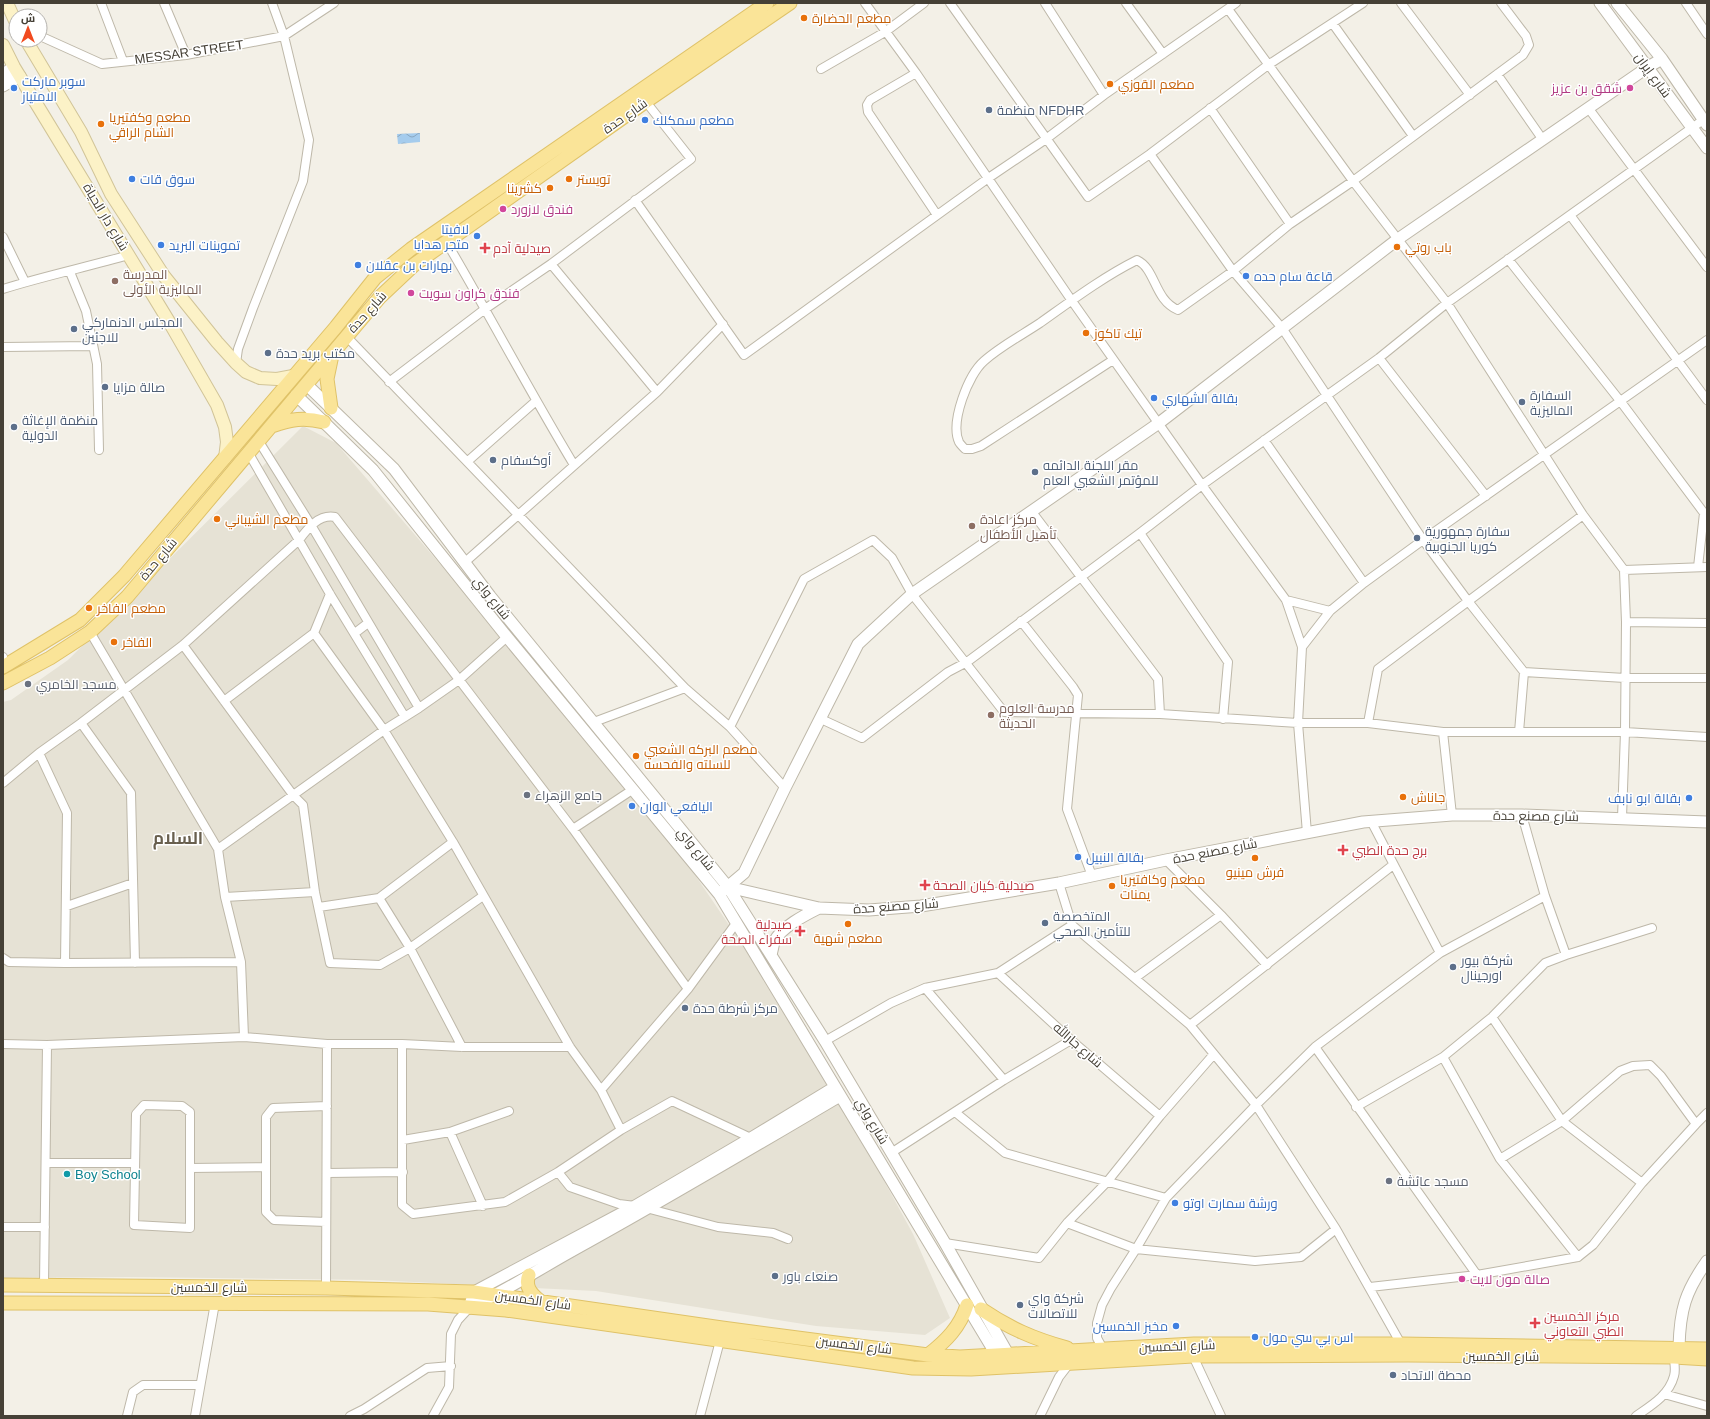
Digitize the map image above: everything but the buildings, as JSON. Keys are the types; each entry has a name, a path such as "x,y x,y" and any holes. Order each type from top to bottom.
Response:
{"main road":[{"name":"شارع حدة","path":"758,17 767,3"},
{"name":"شارع حدة","path":"3,664 80,620 124,576 336,327 375,278 411,249 642,97 758,17 790,3"},
{"name":"شارع دار الحياة","path":"3,45 17,71 171,325 217,405 225,427 227,442 225,458"},
{"name":"شارع دار الحياة","path":"31,48 81,132 111,194 164,276 236,363 246,372 260,378 277,379 293,376"},
{"name":"شارع حدة","path":"3,682 50,658 90,632 127,597 346,336 380,297 415,264 447,242 642,97"},
{"path":"98,203 111,194"},
{"path":"336,327 346,336"},
{"path":"330,408 327,379 333,352"},
{"path":"272,426 295,418 324,422"},
{"path":"80,620 90,632"},
{"path":"529,1275 528,1287 532,1295 540,1301"},
{"name":"شارع الخمسين","path":"3,1285 326,1288 474,1292 722,1328 928,1355 960,1357 1194,1344 1364,1350 1676,1352 1707,1349"},
{"name":"شارع الخمسين","path":"3,1302 428,1304 506,1310 914,1368 971,1369 1193,1356 1364,1350 1401,1344 1676,1352 1707,1359"},
{"path":"928,1355 944,1343 953,1333 964,1314 967,1305"},
{"path":"982,1309 1012,1329 1028,1336 1078,1351"}],"street":[{"path":"101,3 123,61"},
{"path":"164,3 186,55"},
{"path":"236,363 238,350 252,308 303,181 309,140 284,36 272,3"},
{"name":"MESSAR STREET","path":"48,40 102,64 186,55 284,36 334,3"},
{"path":"865,3 916,73 1113,360 1286,600 1302,647 1298,723 1307,833"},
{"path":"821,69 885,32 924,3"},
{"path":"950,3 1088,197 1150,154 1268,65 1363,3"},
{"path":"1045,3 1104,95"},
{"path":"1126,3 1163,54"},
{"path":"635,200 744,355 987,178 1046,139 1104,95 1236,3"},
{"path":"1401,3 1470,94"},
{"path":"1113,360 982,446 972,449 965,449 959,442 957,426 964,392 972,375 984,361 1072,301 1137,260 1144,263 1165,302 1178,310 1233,271 1290,224 1353,181 1523,55 1529,45 1526,36 1501,3"},
{"name":"شارع إيران","path":"1600,3 1707,148"},
{"name":"شارع إيران","path":"1617,3 1662,59 1705,123"},
{"path":"1686,3 1707,34"},
{"path":"1228,9 1353,181 1447,302 1583,515 1624,570 1626,622 1626,732 1622,818"},
{"path":"1333,24 1413,136"},
{"path":"723,890 744,873 858,644 912,594 1159,423 1398,239 1648,67 1662,59"},
{"path":"3,74 17,71"},
{"path":"3,86 17,71"},
{"path":"916,73 870,100 867,105 868,112 937,215"},
{"path":"1497,74 1543,140"},
{"path":"389,382 485,309 551,264 691,159 642,97"},
{"path":"1210,108 1290,224"},
{"path":"1589,109 1707,267"},
{"path":"821,719 862,738 948,672 967,662 1140,534 1202,485 1379,358 1447,302 1692,128 1705,123"},
{"path":"1150,154 1233,271 1282,328 1423,540 1468,601 1524,672 1519,732"},
{"path":"1570,215 1707,400"},
{"path":"3,238 25,282"},
{"path":"447,242 536,401 574,465"},
{"path":"3,289 129,255"},
{"path":"1508,259 1621,402 1704,513 1698,567"},
{"path":"551,264 657,392"},
{"path":"70,272 86,311 92,346 97,364 99,450"},
{"path":"464,563 657,392 723,324"},
{"path":"346,336 685,688 730,727 785,788"},
{"path":"1302,647 1330,611 1364,583 1707,340"},
{"path":"3,347 92,346"},
{"path":"1379,358 1486,496"},
{"name":"شارع واي","path":"306,384 394,469 490,596 594,722 771,955 825,1041 945,1243 982,1309 1002,1354"},
{"name":"شارع واي","path":"296,395 373,470 632,790 723,890 736,922 837,1092 967,1305 1010,1367"},
{"path":"468,461 536,401"},
{"path":"258,440 311,525 419,708"},
{"path":"1264,440 1364,583"},
{"path":"248,452 330,594 405,716"},
{"path":"1032,512 1158,679 1160,714"},
{"path":"3,783 39,753 82,723 183,645 300,540 311,525 328,515 335,517 573,828 688,989"},
{"path":"1368,723 1378,669 1583,515"},
{"path":"1140,534 1228,662 1223,719"},
{"path":"730,727 804,579 873,540 892,558 912,594 967,662 1004,712 1160,714 1298,723 1368,723 1443,732 1626,732 1707,736"},
{"path":"1624,570 1707,566"},
{"path":"224,701 314,633 330,594"},
{"path":"480,604 490,596"},
{"path":"1286,600 1330,611"},
{"path":"1021,621 1078,695 1067,809 1092,876"},
{"path":"1626,622 1707,623"},
{"path":"355,633 368,623"},
{"path":"90,632 123,691 218,849 225,897 240,962 244,1037"},
{"path":"314,633 384,730 453,842 570,1047 601,1090 621,1130"},
{"path":"218,849 384,730 459,680 507,637"},
{"path":"183,645 293,795 303,805 315,892 330,964 380,965 410,948 483,896"},
{"path":"1524,672 1625,678 1707,678"},
{"path":"594,722 685,688"},
{"path":"82,723 131,793 135,963"},
{"path":"1443,732 1452,815"},
{"path":"39,753 67,813 67,906 65,964"},
{"path":"573,828 632,790"},
{"name":"شارع مصنع حدة","path":"723,890 819,908 869,910 921,906 1059,883 1166,860 1371,821 1452,815 1522,815 1707,822"},
{"path":"1522,815 1545,896 1566,955"},
{"path":"1371,821 1440,953"},
{"path":"318,908 378,898 453,842"},
{"path":"1166,860 1221,915 1267,965"},
{"path":"1190,1025 1393,865"},
{"path":"67,906 133,883"},
{"path":"1059,883 1072,925 1190,1025 1256,1105 1336,1230 1370,1287 1401,1344"},
{"path":"225,897 315,892"},
{"path":"1102,1349 1097,1338 1097,1323 1102,1305 1166,1198 1256,1105 1315,1047 1440,953 1545,896"},
{"path":"378,898 410,948 462,1047"},
{"path":"771,955 775,941 787,927 801,916 819,908"},
{"path":"1135,978 1221,915"},
{"path":"601,1090 688,989 736,922"},
{"path":"825,1041 891,1003 925,988 998,973 1072,925"},
{"path":"1356,1107 1443,1057 1492,1017 1545,963 1652,928"},
{"path":"3,958 9,962 65,964 240,962"},
{"name":"شارع جارالله","path":"998,973 1072,1040 1160,1116"},
{"path":"925,988 1004,1080"},
{"path":"1492,1017 1562,1121 1642,1183"},
{"path":"3,1044 47,1045 244,1037 327,1044 402,1044 462,1047 570,1047"},
{"path":"891,1153 1004,1080 1072,1040"},
{"path":"326,1288 328,1173 327,1044"},
{"path":"402,1044 402,1205 413,1214 505,1202 558,1172 621,1130 672,1101 751,1138"},
{"path":"44,1286 47,1045"},
{"path":"1315,1047 1356,1107 1477,1275"},
{"path":"945,1243 1039,1258 1067,1223 1107,1182 1160,1116 1214,1054"},
{"path":"1443,1057 1500,1159 1578,1257"},
{"path":"1500,1159 1562,1121 1620,1071 1633,1066 1650,1065 1661,1076 1696,1124"},
{"path":"469,1308 474,1292 635,1206 751,1138 837,1092"},
{"path":"433,1416 449,1387 451,1366 451,1334 458,1320 469,1308 496,1296 529,1275 650,1208 837,1092"},
{"path":"144,1105 182,1106 190,1112 190,1168 190,1228 134,1225 136,1114 144,1105"},
{"path":"326,1222 274,1220 266,1212 266,1117 273,1108 327,1106"},
{"path":"403,1140 450,1132 509,1111"},
{"path":"955,1112 1005,1153 1166,1198"},
{"path":"1370,1287 1477,1275 1578,1257 1593,1245 1642,1183 1707,1113"},
{"path":"450,1132 483,1206"},
{"path":"46,1162 134,1163"},
{"path":"190,1168 266,1167"},
{"path":"328,1173 403,1172"},
{"path":"558,1172 570,1187 619,1204 650,1208 718,1227 773,1233 788,1238"},
{"path":"905,1202 916,1195"},
{"path":"1067,1223 1136,1249 1255,1261 1301,1257 1336,1230"},
{"path":"3,1226 45,1227"},
{"path":"1636,1416 1654,1404 1668,1390 1675,1374 1679,1325 1686,1297 1696,1277 1707,1261"},
{"path":"194,1416 215,1303"},
{"path":"700,1416 721,1341 722,1328"},
{"path":"1193,1356 1221,1416"},
{"path":"1040,1416 1059,1377 1069,1364"},
{"path":"350,1416 364,1409 427,1368 451,1366"},
{"path":"127,1416 133,1392 143,1385 200,1385"},
{"path":"1664,1394 1707,1406"}],"shaded area":[{"path":"303,426 336,443 489,621 571,725 680,853 757,966 858,1133 913,1234 950,1318 925,1335 816,1326 596,1291 373,1280 128,1277 3,1278 3,702 11,700 68,660"}],"water":[{"path":"420,133 420,142 398,144 397,134"}],"place":[{"name":"مطعم الحضارة","path":"804,18"},
{"name":"مطعم القوزي","path":"1110,84"},
{"name":"سوبر ماركت الامتياز","path":"14,88"},
{"name":"شقق بن عزيز","path":"1630,88"},
{"name":"منظمة NFDHR","path":"989,110"},
{"name":"مطعم سمكلك","path":"645,120"},
{"name":"مطعم وكفتيريا الشام الراقي","path":"101,124"},
{"name":"سوق قات","path":"132,179"},
{"name":"تويستر","path":"569,179"},
{"name":"كشرينا","path":"550,188"},
{"name":"فندق لازورد","path":"503,209"},
{"name":"لافيتا متجر هدايا","path":"477,236"},
{"name":"تموينات البريد","path":"161,245"},
{"name":"باب روتي","path":"1397,247"},
{"name":"صيدلية آدم","path":"485,248"},
{"name":"بهارات بن عقلان","path":"358,265"},
{"name":"قاعة سام حده","path":"1246,276"},
{"name":"المدرسة الماليزية الأولى","path":"115,281"},
{"name":"فندق كراون سويت","path":"411,293"},
{"name":"المجلس الدنماركي للاجئين","path":"74,329"},
{"name":"تيك تاكوز","path":"1086,333"},
{"name":"مكتب بريد حدة","path":"268,353"},
{"name":"صالة مزايا","path":"105,387"},
{"name":"بقالة الشهاري","path":"1154,398"},
{"name":"السفارة الماليزية","path":"1522,402"},
{"name":"منظمة الإغاثة الدولية","path":"14,427"},
{"name":"أوكسفام","path":"493,460"},
{"name":"مقر اللجنة الدائمه للمؤتمر الشعبي العام","path":"1035,472"},
{"name":"مطعم الشيباني","path":"217,519"},
{"name":"مركز اعادة تأهيل الأطفال","path":"972,526"},
{"name":"سفارة جمهورية كوريا الجنوبية","path":"1417,538"},
{"name":"مطعم الفاخر","path":"89,608"},
{"name":"الفاخر","path":"114,642"},
{"name":"مسجد الخامري","path":"28,684"},
{"name":"مدرسة العلوم الحديثة","path":"991,715"},
{"name":"مطعم البركه الشعبي للسلته والفحسه","path":"636,756"},
{"name":"جامع الزهراء","path":"527,795"},
{"name":"جاناش","path":"1403,797"},
{"name":"بقالة ابو نابف","path":"1689,798"},
{"name":"اليافعي الوان","path":"632,806"},
{"name":"برج حدة الطبي","path":"1343,850"},
{"name":"بقالة النبيل","path":"1078,857"},
{"name":"فرش مينيو","path":"1255,858"},
{"name":"صيدلية كيان الصحة","path":"925,885"},
{"name":"مطعم وكافتيريا يمنات","path":"1112,886"},
{"name":"المتخصصة للتأمين الصحي","path":"1045,923"},
{"name":"مطعم شهية","path":"848,924"},
{"name":"صيدلية سفراء الصحة","path":"800,931"},
{"name":"شركة بيور اورجينال","path":"1453,967"},
{"name":"مركز شرطة حدة","path":"685,1008"},
{"name":"Boy School","path":"67,1174"},
{"name":"مسجد عائشة","path":"1389,1181"},
{"name":"ورشة سمارت اوتو","path":"1175,1203"},
{"name":"صنعاء باور","path":"775,1276"},
{"name":"صالة مون لايت","path":"1462,1279"},
{"name":"شركة واي للاتصالات","path":"1020,1305"},
{"name":"مركز الخمسين الطبي التعاوني","path":"1535,1323"},
{"name":"مخبز الخمسين","path":"1176,1326"},
{"name":"اس بي سي مول","path":"1255,1337"},
{"name":"محطة الاتحاد","path":"1393,1375"}],"district":[{"name":"السلام","path":"178,838"}]}
